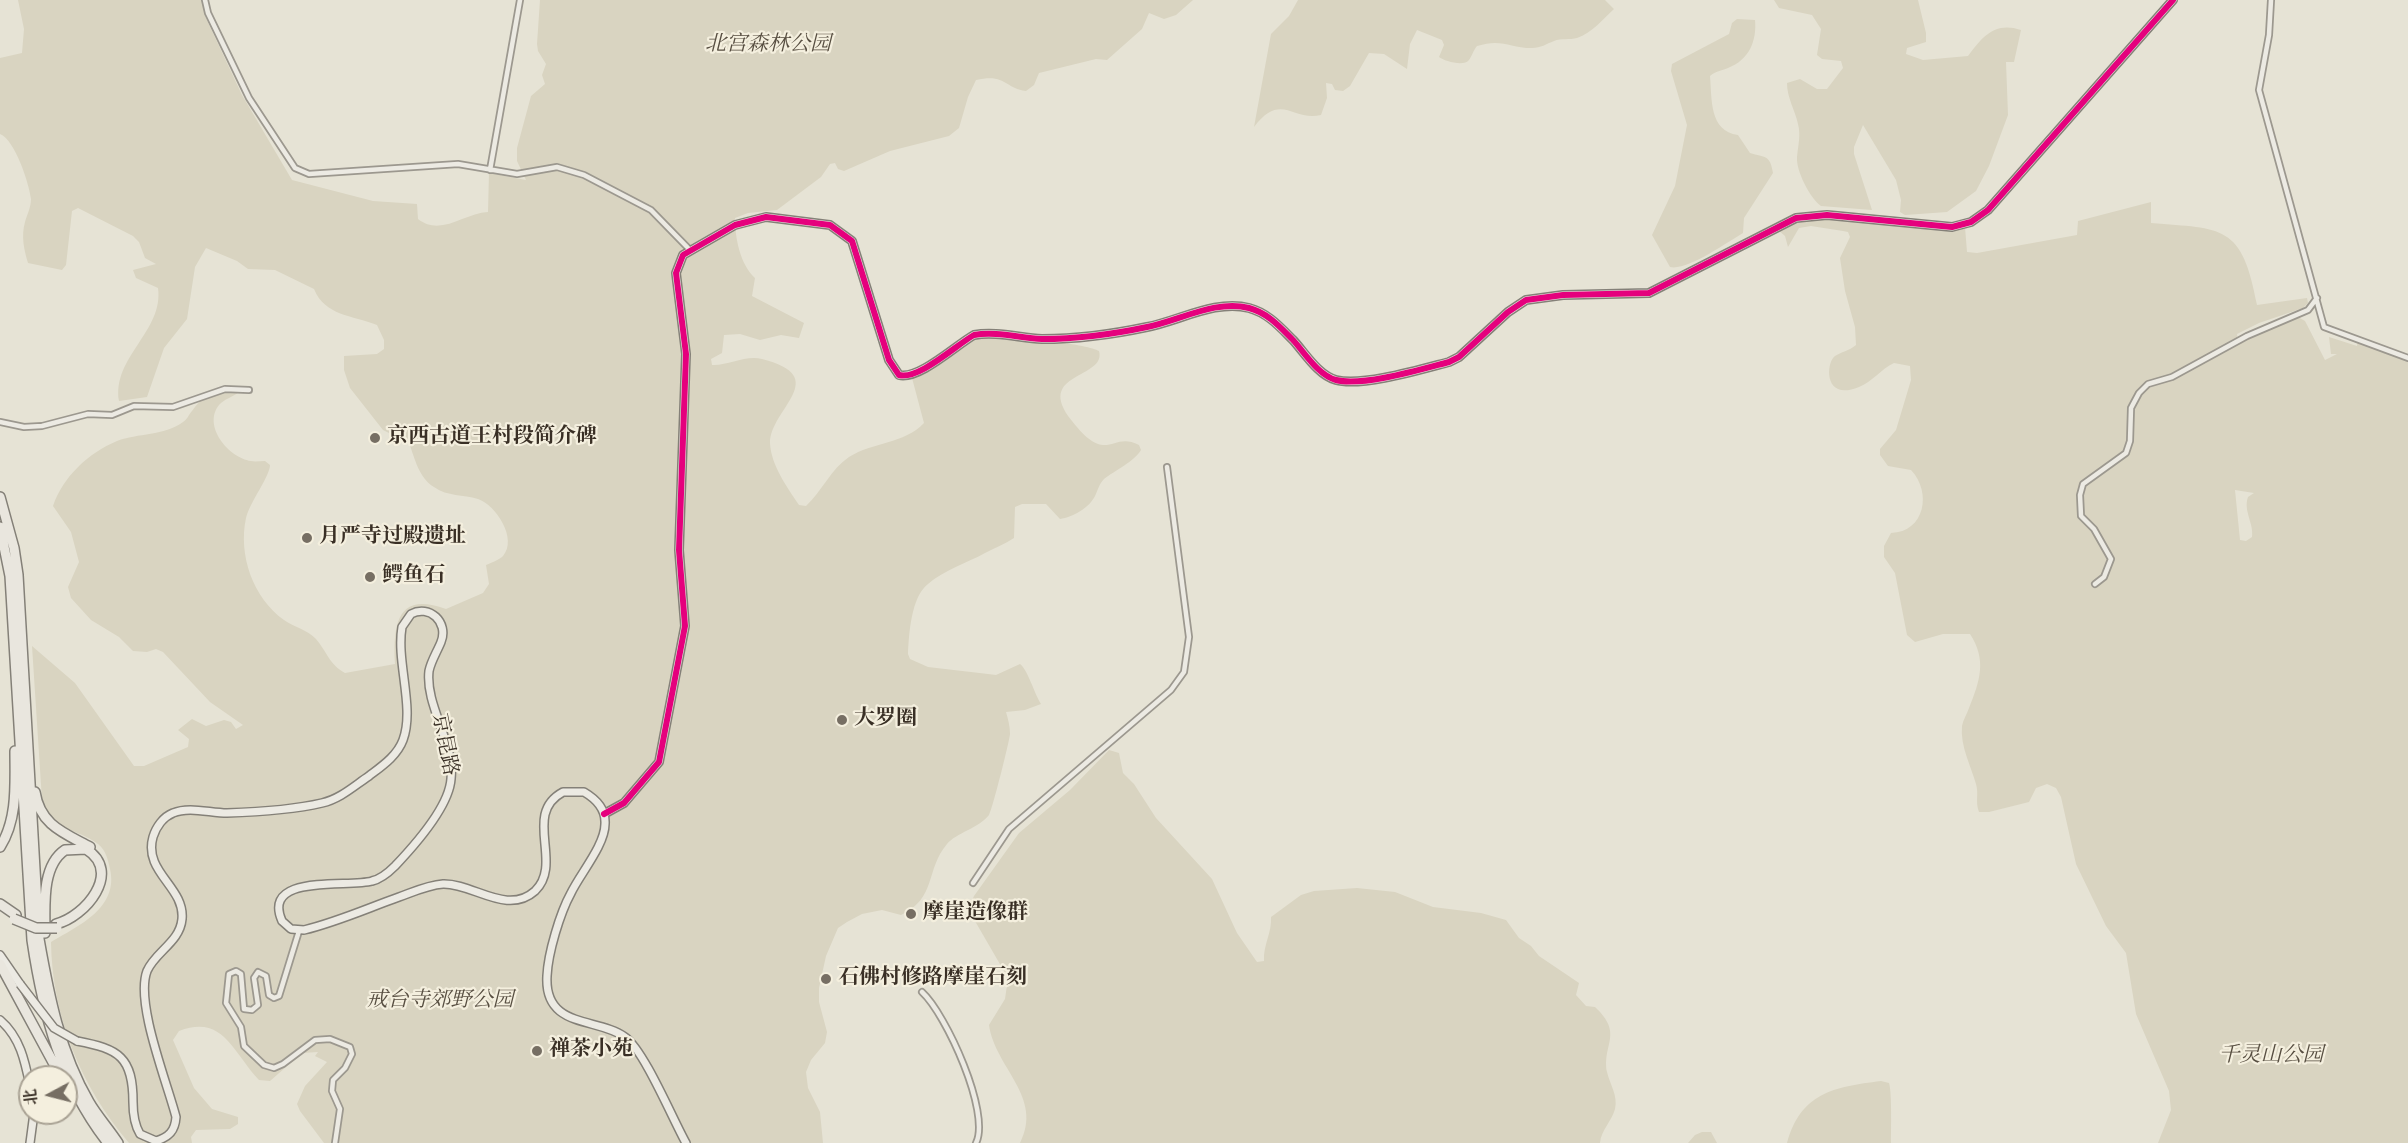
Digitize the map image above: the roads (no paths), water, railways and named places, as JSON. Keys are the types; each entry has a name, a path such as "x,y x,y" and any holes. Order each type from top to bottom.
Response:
{"highway":[{"path":"0,497 14,548 19,716 32,940 41,998 54,1047 68,1078 105,1139"},
{"path":"0,527 16,607 29,762 39,939 45,972 60,1037 69,1062 89,1103 118,1143"},
{"path":"0,848 8,831 14,801 15,736 19,716"},
{"path":"0,909 36,928 56,926 80,918 96,901 104,883 104,864 93,848 63,834 48,821 37,802 29,762"},
{"path":"45,972 45,909 51,864 65,850 86,849 96,858 101,873 96,892 78,914 56,926"},
{"path":"0,904 15,917"},
{"path":"0,964 55,1065"},
{"path":"78,1106 92,1129 105,1139"}],"main road":[{"path":"604,814 624,803 659,762 685,626 679,550 686,354 676,273 683,255 735,225 766,217 830,225 852,241 889,360 893,369 906,377 922,370 974,335 984,333 1041,339 1063,338 1147,327 1223,307 1237,306 1251,308 1276,322 1318,368 1336,380 1388,376 1449,362 1459,357 1509,312 1526,300 1545,296 1649,293 1796,218 1827,215 1952,227 1971,222 1988,210 2173,0"},
{"name":"京昆路","path":"0,955 54,1028 77,1041 108,1048 124,1059 132,1077 134,1119 140,1134 156,1141 171,1133 175,1127 176,1117 146,1009 144,986 150,966 180,930 183,912 178,896 153,860 154,833 167,817 179,811 238,812 323,803 342,794 383,766 398,750 405,733 402,627 405,619 415,611 431,613 442,628 443,636 431,664 429,679 451,762 452,778 447,797 405,855 380,879 365,883 296,888 284,894 279,904 280,915 287,925 298,931"},
{"path":"298,931 316,927 437,885 461,886 506,900 521,899 537,889 542,881 546,860 543,822 552,800 563,792 578,790 591,796 604,814 605,830 565,907 548,967 548,989 554,1003 571,1019 615,1031 632,1042 686,1143"},
{"path":"0,1020 11,1029 21,1047 25,1065"},
{"path":"30,1143 32,1125"}],"street":[{"path":"206,0 208,13 249,98 295,168 309,174 458,164 517,174 557,167 584,175 651,210 690,250"},
{"path":"490,170 520,0"},
{"path":"2271,0 2269,34 2259,90 2324,327 2408,358"},
{"path":"2095,584 2104,578 2111,559 2094,529 2081,516 2080,495 2083,484 2126,453 2130,441 2132,408 2139,393 2148,384 2172,377 2247,336 2308,310 2317,298"},
{"path":"0,422 24,427 42,426 88,414 112,415 134,406 173,407 225,389 249,390"},
{"path":"973,883 1009,829 1171,690 1184,672 1189,637 1167,467"},
{"path":"298,931 279,996 274,998 269,995 266,976 258,972 254,978 258,1005 252,1010 244,1009 241,974 236,971 229,974 226,1003 241,1027 244,1046 264,1065 274,1068 283,1064 315,1040 330,1039 350,1047 352,1054 345,1068 333,1080 332,1091 340,1109 335,1143"},
{"path":"922,992 948,1027 977,1107 980,1136 976,1143"}],"place":[{"name":"京西古道王村段简介碑","path":"375,438"},
{"name":"月严寺过殿遗址","path":"307,538"},
{"name":"鳄鱼石","path":"370,577"},
{"name":"大罗圈","path":"842,720"},
{"name":"摩崖造像群","path":"911,914"},
{"name":"石佛村修路摩崖石刻","path":"826,979"},
{"name":"禅茶小苑","path":"537,1051"}],"park label":[{"name":"北宫森林公园","path":"768,46"},
{"name":"戒台寺郊野公园","path":"440,1002"},
{"name":"千灵山公园","path":"2271,1057"}]}
